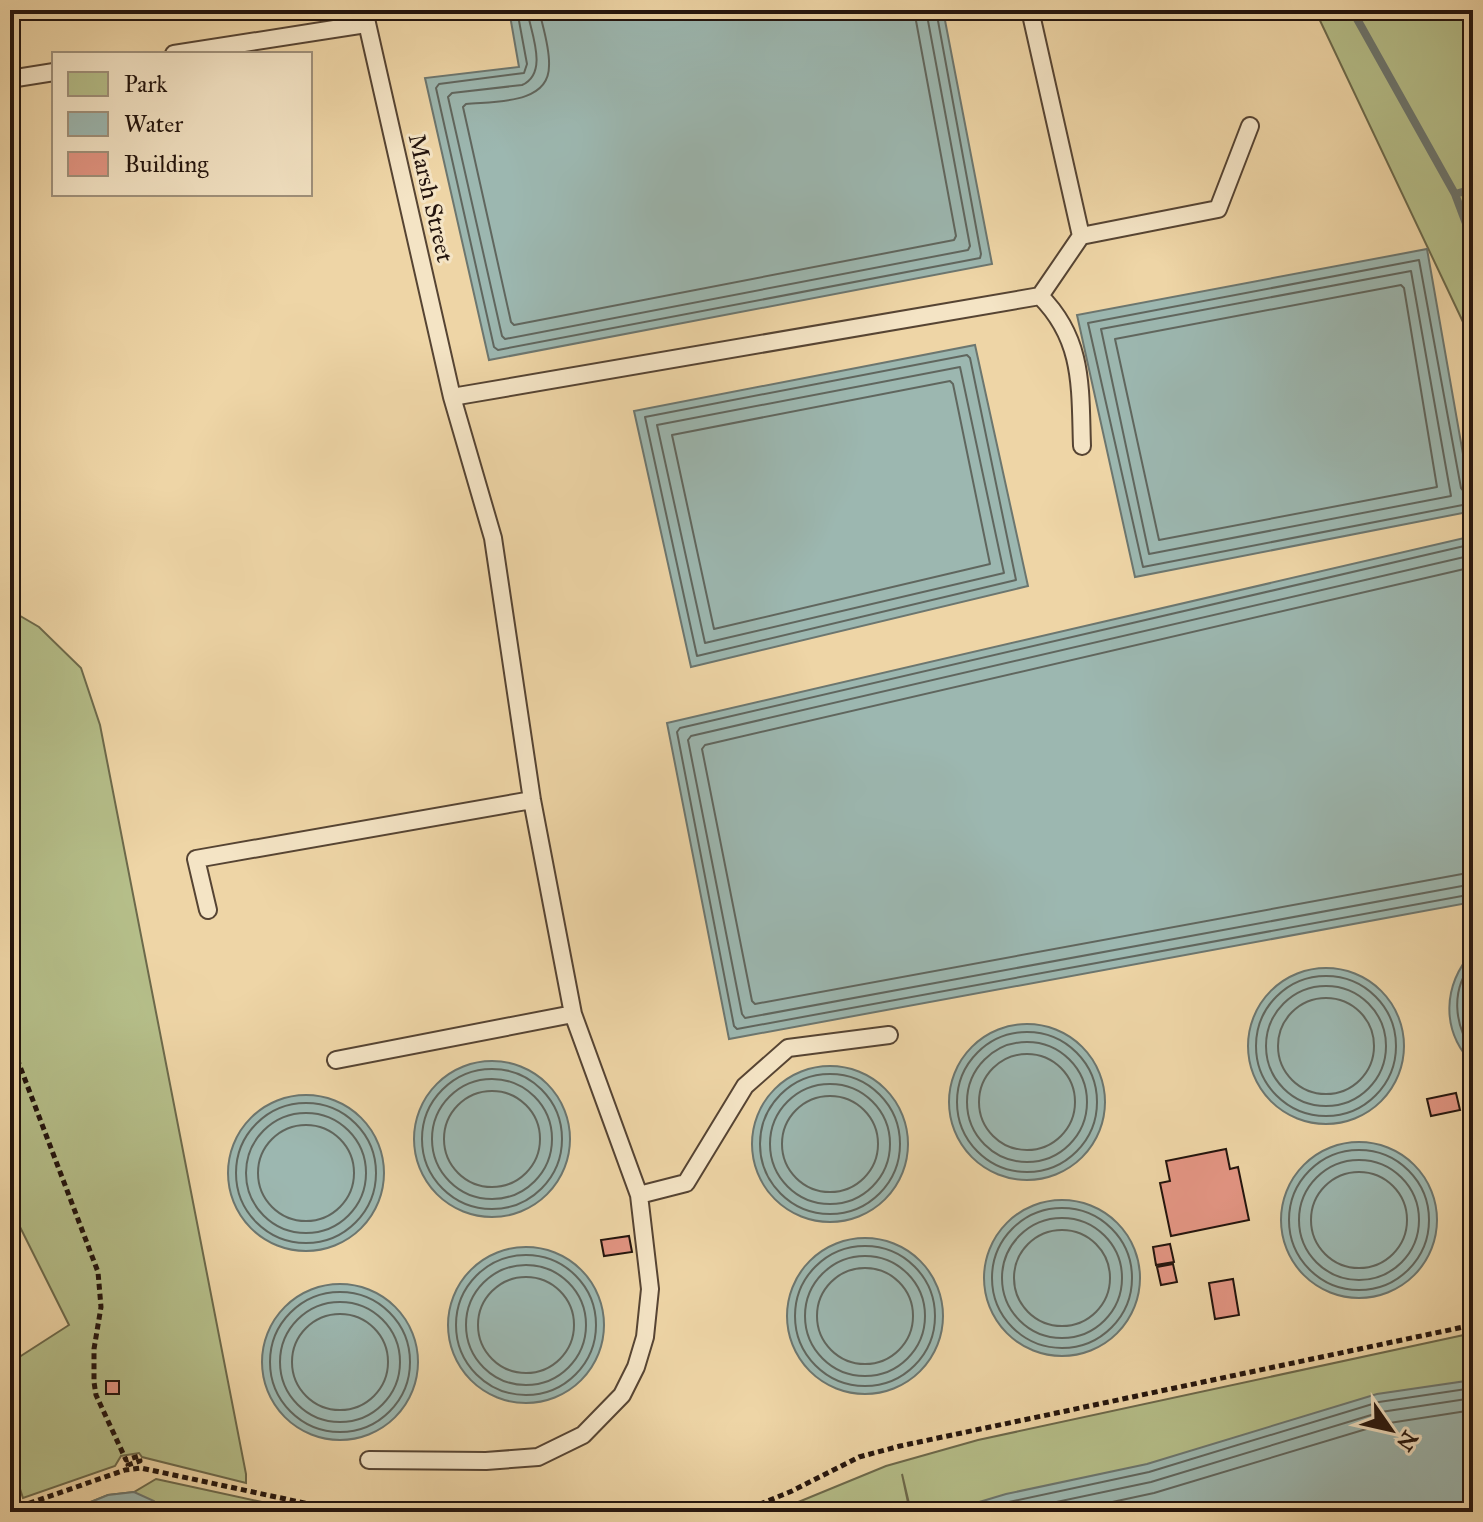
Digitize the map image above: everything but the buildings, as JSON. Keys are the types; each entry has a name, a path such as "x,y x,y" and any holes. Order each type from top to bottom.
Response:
{"lane":[{"path":"1030,10 1081,236"},
{"path":"184,52 365,17"},
{"name":"Marsh Street","path":"365,17 452,397 493,538 532,800 573,1014 639,1195 650,1289 645,1337 636,1367 622,1395 583,1435 538,1457 486,1461 369,1460"},
{"path":"10,79 52,72"},
{"path":"452,397 1040,296 1081,236 1218,209 1250,126"},
{"path":"1040,296 1061,320 1076,354 1082,446"},
{"path":"208,910 196,859 532,800"},
{"path":"336,1060 573,1014"},
{"path":"639,1195 686,1183 745,1086 788,1048 889,1035"}],"path":[{"path":"10,1040 98,1272 101,1307 94,1349 96,1395 126,1460 138,1459 128,1465 130,1469"},
{"path":"741,1512 792,1491 859,1457 900,1446 1473,1325"},
{"path":"10,1510 130,1469 141,1468 337,1510 394,1512"}],"green space":[{"path":"1315,10 1473,10 1473,343"},
{"path":"10,610 39,627 81,668 100,725 246,1483 142,1457 139,1453 121,1456 115,1466 23,1498 10,1459 10,1363 69,1325 10,1207"},
{"path":"1473,1333 1473,1512 911,1512 902,1474 910,1512 774,1512 886,1466 978,1440"},
{"path":"156,1479 308,1512 66,1512 108,1495 134,1492"}],"water":[{"path":"509,10 943,10 992,264 489,360 425,78 519,67"},
{"path":"1427,249 1473,511 1135,577 1077,315"},
{"path":"975,345 1028,586 691,667 634,411"},
{"path":"1473,536 1473,902 729,1039 667,723"},
{"path":"1473,951 1473,1064 1455,1037 1449,1008 1456,978"},
{"path":"1326,968 1356,974 1381,991 1398,1016 1404,1046 1398,1076 1381,1101 1356,1118 1326,1124 1296,1118 1271,1101 1254,1076 1248,1046 1254,1016 1271,991 1296,974"},
{"path":"1027,1024 1057,1030 1082,1047 1099,1072 1105,1102 1099,1132 1082,1157 1057,1174 1027,1180 997,1174 972,1157 955,1132 949,1102 955,1072 972,1047 997,1030"},
{"path":"492,1061 522,1067 547,1084 564,1109 570,1139 564,1169 547,1194 522,1211 492,1217 462,1211 437,1194 420,1169 414,1139 420,1109 437,1084 462,1067"},
{"path":"830,1066 860,1072 885,1089 902,1114 908,1144 902,1174 885,1199 860,1216 830,1222 800,1216 775,1199 758,1174 752,1144 758,1114 775,1089 800,1072"},
{"path":"306,1095 336,1101 361,1118 378,1143 384,1173 378,1203 361,1228 336,1245 306,1251 276,1245 251,1228 234,1203 228,1173 234,1143 251,1118 276,1101"},
{"path":"1359,1142 1389,1148 1414,1165 1431,1190 1437,1220 1431,1250 1414,1275 1389,1292 1359,1298 1329,1292 1304,1275 1287,1250 1281,1220 1287,1190 1304,1165 1329,1148"},
{"path":"1062,1200 1092,1206 1117,1223 1134,1248 1140,1278 1134,1308 1117,1333 1092,1350 1062,1356 1032,1350 1007,1333 990,1308 984,1278 990,1248 1007,1223 1032,1206"},
{"path":"865,1238 895,1244 920,1261 937,1286 943,1316 937,1346 920,1371 895,1388 865,1394 835,1388 810,1371 793,1346 787,1316 793,1286 810,1261 835,1244"},
{"path":"526,1247 556,1253 581,1270 598,1295 604,1325 598,1355 581,1380 556,1397 526,1403 496,1397 471,1380 454,1355 448,1325 454,1295 471,1270 496,1253"},
{"path":"340,1284 370,1290 395,1307 412,1332 418,1362 412,1392 395,1417 370,1434 340,1440 310,1434 285,1417 268,1392 262,1362 268,1332 285,1307 310,1290"},
{"path":"1473,1380 1473,1512 955,1512 1006,1494 1147,1464 1377,1394"},
{"path":"134,1492 154,1501 163,1512 66,1512 108,1495"}],"waterway":[{"path":"1352,10 1455,194 1473,242"},
{"path":"1455,194 1473,189"}]}
